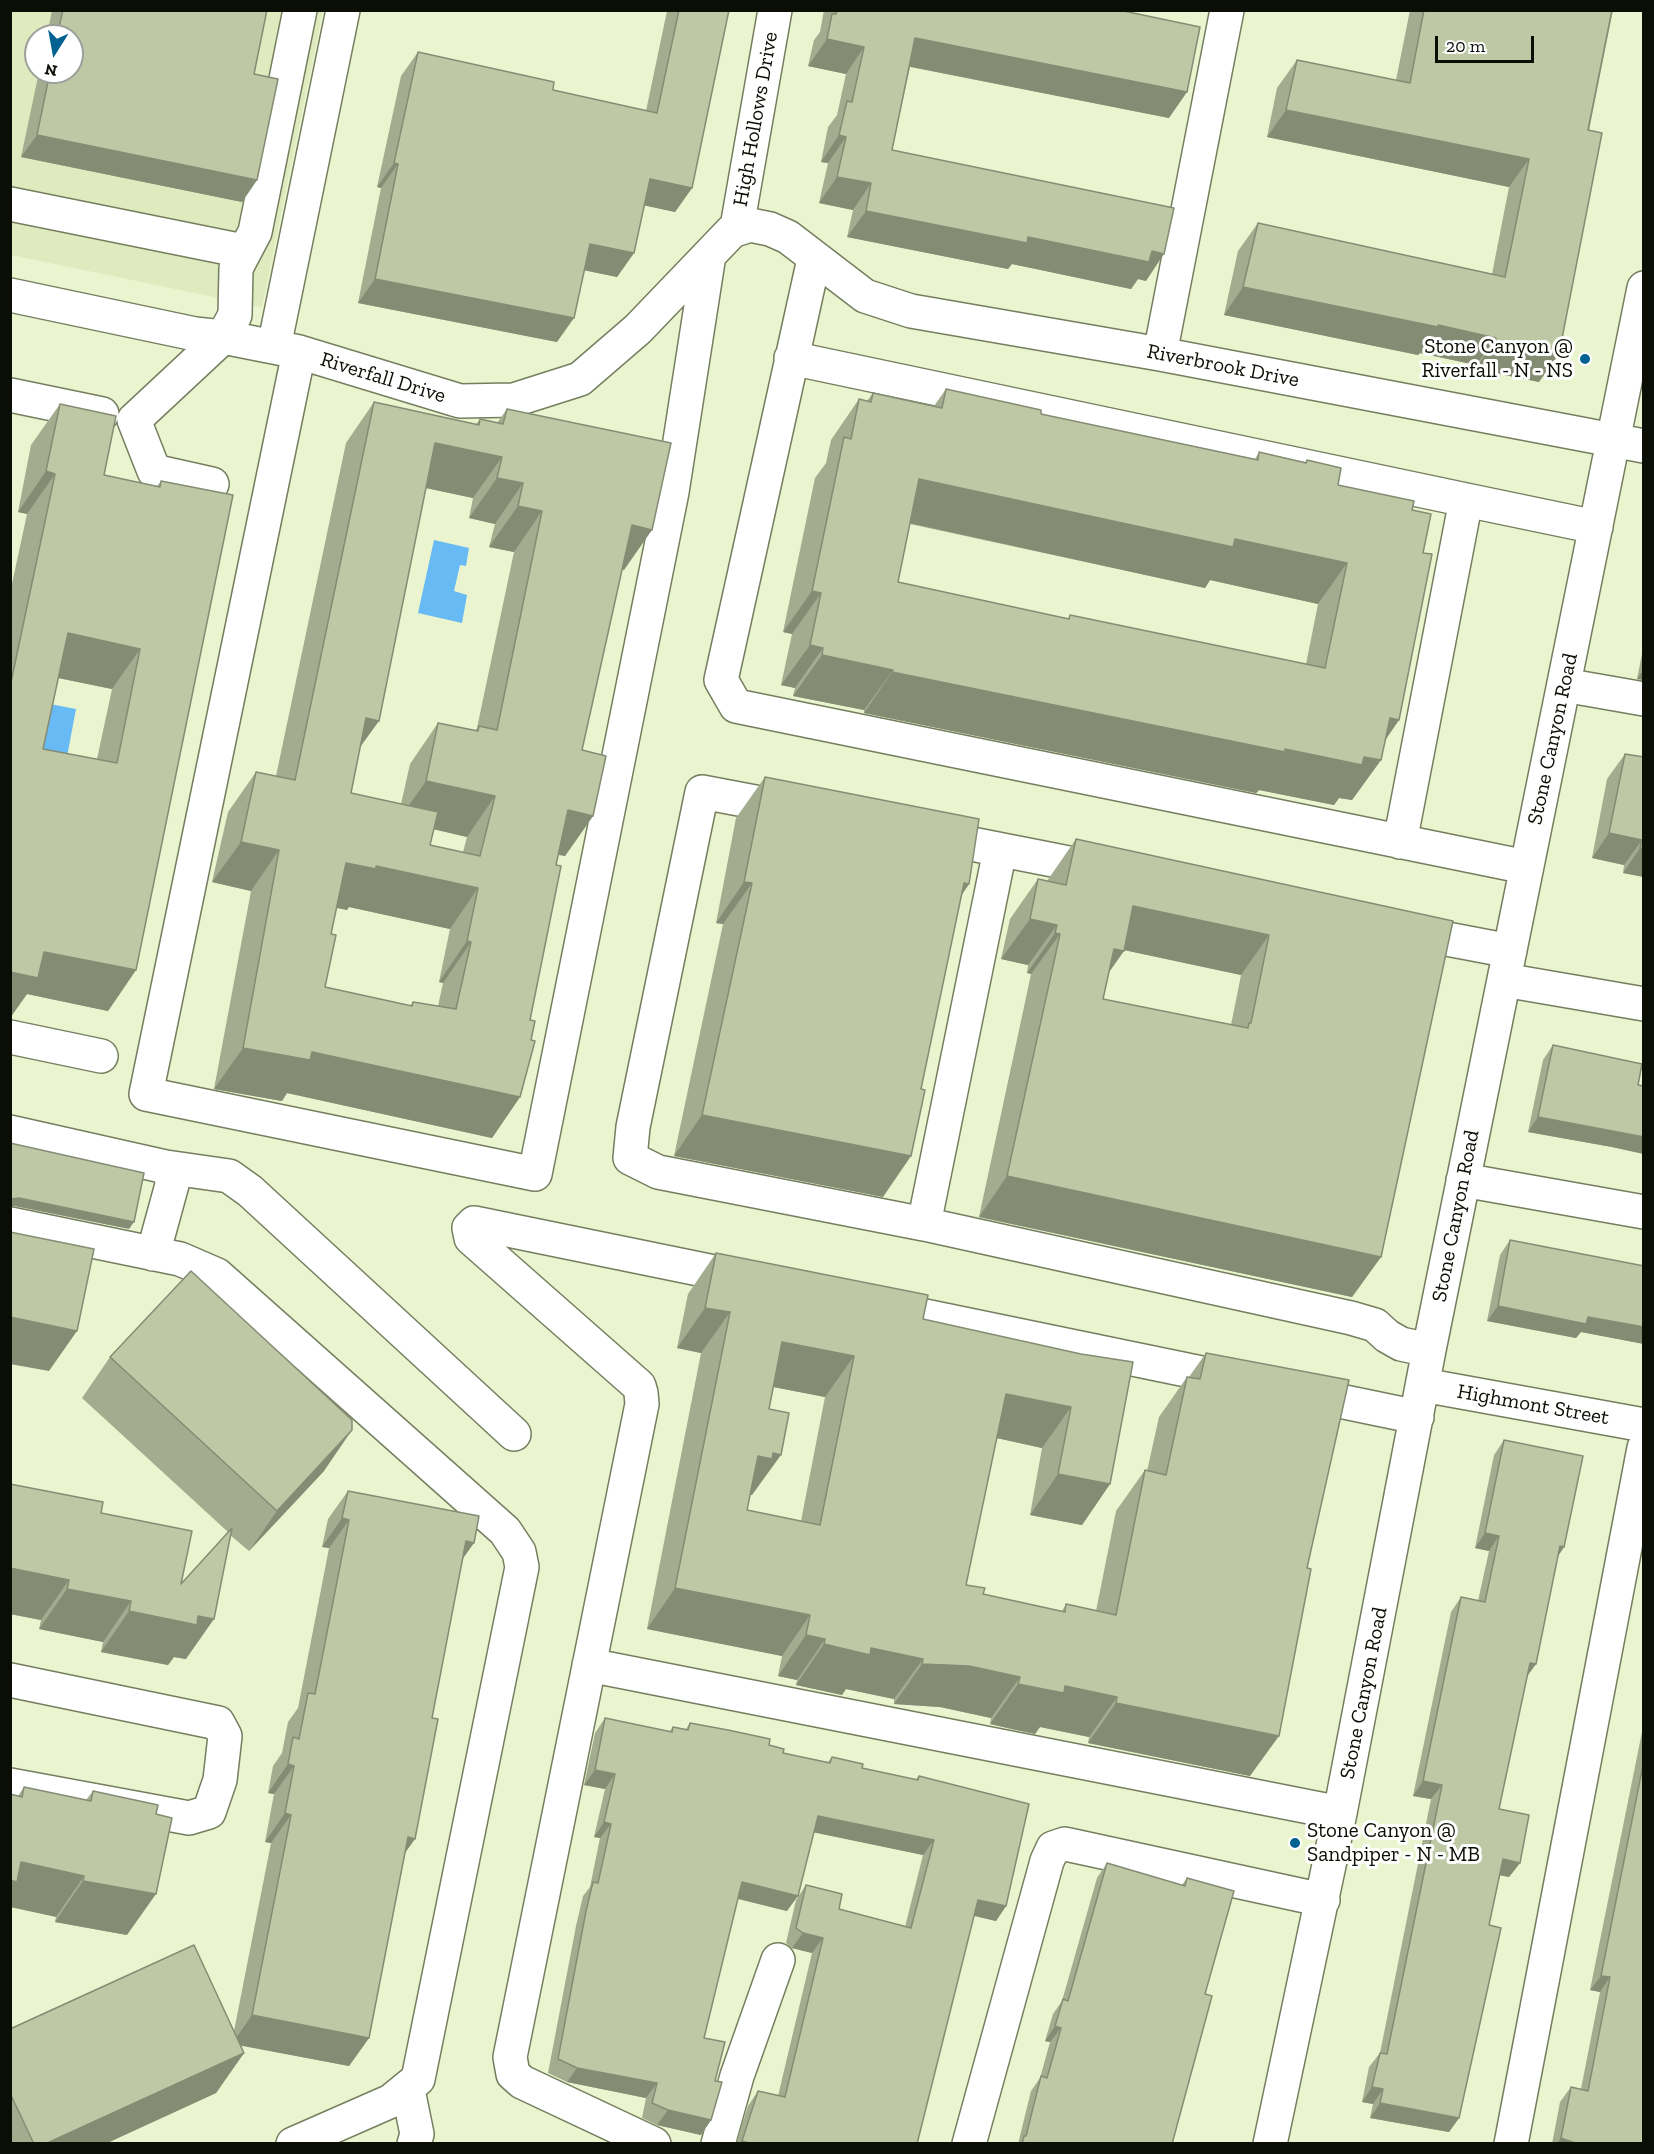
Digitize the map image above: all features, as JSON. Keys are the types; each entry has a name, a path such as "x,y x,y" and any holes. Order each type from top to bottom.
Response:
{"street":[{"path":"134,420 223,337 235,315 236,268 255,232 300,10"},
{"path":"343,10 287,350 146,1094 535,1174 672,492 709,255"},
{"name":"High Hollows Drive","path":"709,255 737,227 776,10"},
{"path":"1160,354 1227,10"},
{"path":"10,204 243,251"},
{"name":"High Hollows Drive","path":"737,227 750,225 770,229 788,237 814,259"},
{"name":"Riverfall Drive","path":"10,295 195,334 223,337 287,350 459,401 514,400 580,379 638,329 709,255"},
{"path":"814,259 721,680 736,706 1526,867"},
{"name":"Riverbrook Drive","path":"814,259 866,296 911,311 1160,354 1629,443"},
{"name":"Stone Canyon Road","path":"1270,2144 1323,1900 1429,1350 1596,527 1629,443 1644,288"},
{"path":"791,358 1596,527"},
{"path":"10,395 134,420"},
{"path":"134,420 154,471 212,484"},
{"path":"1400,842 1466,500"},
{"path":"1564,685 1644,699"},
{"path":"817,814 702,792 633,1127 630,1158 658,1172 924,1224 1351,1318 1375,1325 1387,1336 1401,1344 1429,1350"},
{"path":"897,830 1130,876"},
{"path":"924,1224 1000,850"},
{"path":"1377,925 1507,966 1644,1004"},
{"path":"10,1037 101,1056"},
{"path":"10,1132 166,1167 229,1176 247,1189 514,1434"},
{"path":"153,1254 173,1180 166,1167"},
{"path":"1464,1180 1644,1212"},
{"path":"654,2144 522,2082 513,2074 510,2057 642,1404 641,1393 639,1386 471,1238 469,1228 474,1223 778,1285"},
{"path":"10,1224 180,1259 218,1275 505,1531 519,1551 522,1567 418,2079 408,2090 391,2101 293,2144"},
{"path":"849,1300 1417,1417"},
{"name":"Highmont Street","path":"1423,1385 1644,1425"},
{"path":"1511,2144 1644,1448"},
{"path":"589,1665 1340,1813"},
{"path":"10,1680 218,1723 225,1736 220,1780 209,1812 189,1818 10,1785"},
{"path":"969,2144 1047,1861 1053,1848 1065,1845 1323,1900"},
{"path":"718,2144 737,2076 778,1960"},
{"path":"408,2090 417,2134 414,2144"}],"shaded area":[{"path":"11,11 323,11 262,307 11,255"}],"water":[{"path":"434,540 469,548 466,566 460,565 454,591 467,595 462,623 418,613"},
{"path":"50,704 76,709 66,762 39,757"}],"building":[{"path":"63,10 267,10 254,74 278,79 257,180 37,135 48,84 84,84 84,24 60,24"},
{"path":"679,10 729,10 692,188 650,179 634,253 590,244 574,318 375,279 398,164 394,163 418,52 554,82 553,90 657,113"},
{"path":"837,10 1119,10 1200,27 1187,92 915,38 892,150 1174,208 1164,254 1152,251 1149,262 1028,237 1027,243 866,211 871,183 837,177 846,137 839,135 847,101 852,102 864,47 827,39 832,14 836,14"},
{"path":"1424,10 1612,10 1588,130 1602,133 1559,354 1495,341 1496,338 1438,325 1438,327 1243,287 1258,223 1505,277 1529,159 1286,110 1297,60 1410,83"},
{"path":"946,389 1041,410 1041,414 1258,460 1259,452 1306,463 1307,460 1341,468 1338,485 1414,501 1412,510 1431,514 1423,553 1432,554 1399,720 1390,718 1381,760 1364,757 1362,765 1285,749 1285,752 892,672 893,670 822,655 823,648 810,645 821,593 812,591 844,437 851,439 859,399 871,402 873,393 942,408","holes":["919,479 1233,547 1235,539 1347,563 1325,668 1070,615 1069,619 898,582"]},
{"path":"374,402 479,425 480,419 503,424 507,409 671,443 652,530 632,525 582,750 606,756 593,816 568,810 556,865 561,866 530,1020 535,1021 531,1040 535,1041 520,1097 312,1052 310,1060 243,1048 279,850 241,842 256,772 295,780","holes":["435,443 502,457 497,478 523,483 518,506 542,511 497,730 479,726 478,731 438,723 426,781 495,796 480,856 430,845 438,812 351,793 366,718 379,721","346,863 376,869 376,866 478,888 467,941 471,942 456,1009 413,1002 412,1006 325,987 336,935 331,934"]},
{"path":"60,404 116,416 104,475 160,487 161,481 233,495 136,970 44,952 38,978 10,972 10,687 55,474 46,471","holes":["68,633 140,649 117,763 43,749"]},
{"path":"1625,754 1644,757 1644,848 1640,848 1642,840 1609,833"},
{"path":"765,777 979,819 969,884 964,883 921,1089 925,1090 911,1156 702,1115 752,883 744,882"},
{"path":"1076,839 1453,921 1381,1257 1007,1176 1060,934 1055,933 1057,925 1030,919 1038,879 1066,885","holes":["1133,906 1269,935 1251,1023 1248,1028 1103,999 1114,949 1124,951"]},
{"path":"1553,1045 1642,1064 1638,1085 1644,1086 1644,1137 1538,1117"},
{"path":"10,1143 144,1173 134,1222 19,1198 10,1199"},
{"path":"10,1232 94,1249 77,1331 10,1317"},
{"path":"1510,1240 1644,1266 1644,1327 1588,1317 1586,1324 1498,1306"},
{"path":"716,1253 928,1295 923,1319 1081,1354 1133,1362 1110,1484 1058,1474 1071,1407 1006,1394 966,1585 985,1588 983,1594 1065,1612 1066,1604 1116,1615 1145,1470 1166,1475 1187,1377 1200,1379 1206,1353 1349,1380 1307,1568 1311,1569 1279,1736 1116,1703 1117,1697 1065,1686 1064,1693 1018,1684 1020,1677 969,1666 922,1664 923,1659 871,1648 870,1655 824,1644 825,1639 806,1635 810,1615 675,1588 730,1312 705,1308","holes":["782,1342 854,1356 820,1525 747,1510 758,1456 772,1459 773,1453 781,1455 789,1413 769,1409"]},
{"path":"191,1271 352,1420 352,1430 277,1511 110,1357"},
{"path":"1504,1440 1583,1456 1564,1547 1560,1546 1536,1664 1530,1663 1499,1809 1529,1815 1520,1863 1503,1859 1489,1925 1501,1928 1459,2118 1380,2103 1383,2089 1372,2087 1380,2053 1387,2054 1442,1785 1423,1781 1461,1597 1485,1602 1499,1536 1485,1533"},
{"path":"10,1484 103,1502 101,1513 192,1531 181,1584 232,1528 214,1619 198,1616 197,1625 129,1611 131,1601 67,1589 69,1580 10,1568"},
{"path":"348,1491 479,1516 474,1543 466,1541 432,1718 438,1719 415,1839 408,1837 369,2038 252,2015 291,1815 285,1813 294,1766 288,1764 293,1737 299,1739 308,1693 315,1694 349,1520 342,1518"},
{"path":"605,1718 672,1732 673,1727 688,1730 690,1723 728,1730 770,1739 769,1745 784,1749 783,1753 830,1763 832,1757 863,1764 862,1768 918,1780 919,1776 1029,1804 1006,1906 978,1900 917,2144 752,2144 742,2141 758,2091 785,2097 823,1938 803,1933 796,1928 806,1885 842,1894 839,1909 911,1928 934,1840 818,1816 798,1896 742,1882 704,2038 725,2042 715,2081 722,2082 711,2120 668,2110 652,2103 657,2083 577,2068 558,2059 586,1911 593,1882 598,1883 611,1824 604,1822 615,1774 595,1770"},
{"path":"1644,1760 1644,2144 1578,2144 1561,2138 1571,2087 1588,2091 1610,1977 1601,1976"},
{"path":"24,1787 91,1801 93,1791 158,1805 156,1814 172,1818 156,1894 83,1881 84,1876 21,1862 17,1882 10,1880 10,1794 22,1797"},
{"path":"1107,1863 1185,1886 1187,1878 1234,1891 1205,1994 1212,1996 1172,2144 1022,2144 1041,2076 1047,2078 1061,2028 1055,2026 1063,1999 1068,2001"},
{"path":"194,1945 244,2053 45,2144 34,2144 10,2093 10,2029"}],"place":[{"name":"Stone Canyon @ Riverfall - N - NS","path":"1585,359"},
{"name":"Stone Canyon @ Sandpiper - N - MB","path":"1295,1843"}]}
